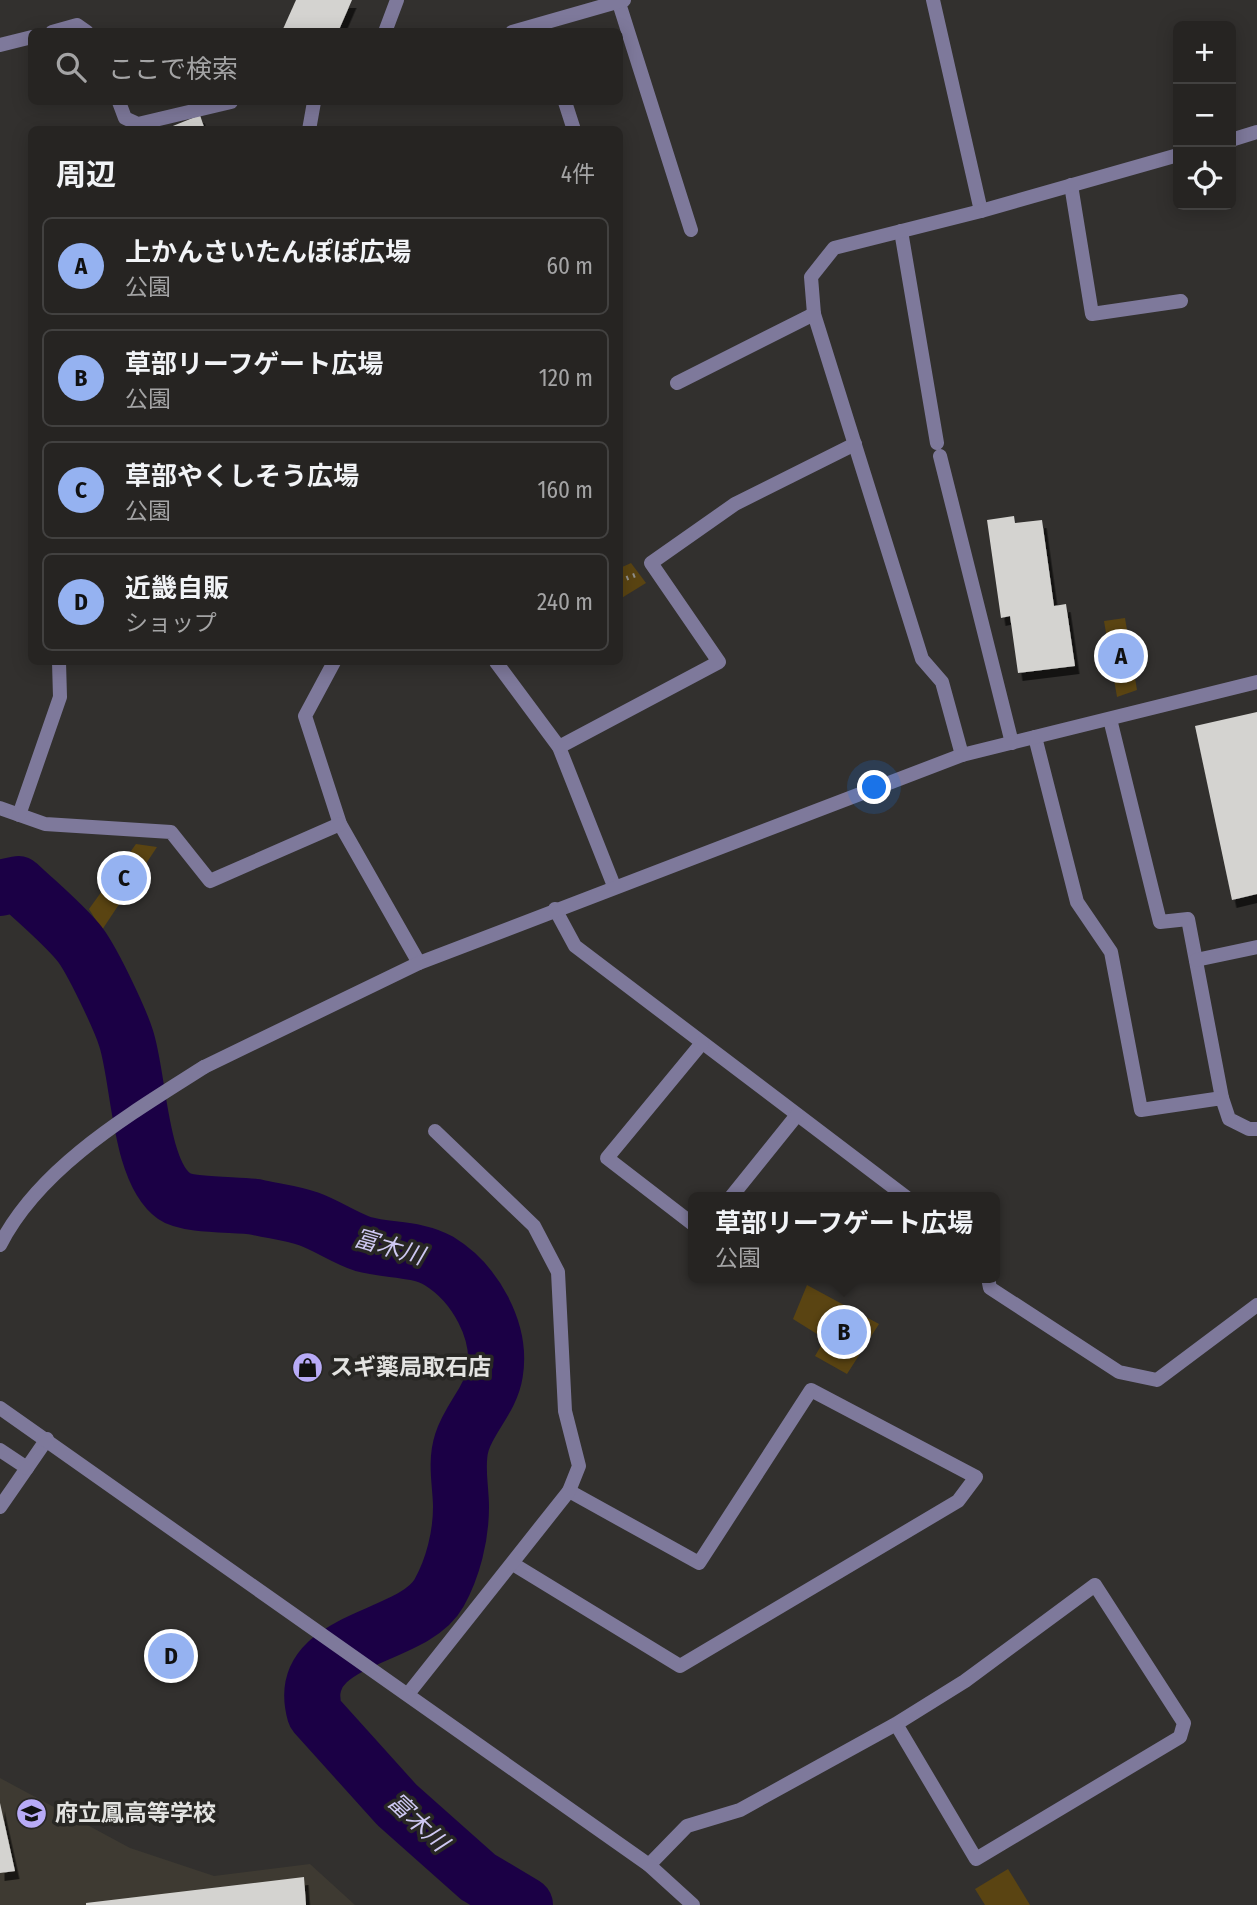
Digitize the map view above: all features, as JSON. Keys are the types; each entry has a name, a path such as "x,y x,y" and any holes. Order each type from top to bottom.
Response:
{"street":[{"path":"386,28 397,0"},
{"path":"933,0 982,211"},
{"path":"542,28 621,1 691,230"},
{"path":"0,45 28,38"},
{"path":"120,105 125,118 138,124 218,105"},
{"path":"310,126 313,105"},
{"path":"566,105 573,126"},
{"path":"1236,138 1257,132"},
{"path":"962,755 942,682 922,659 814,314 811,277 834,248 982,211 1173,156"},
{"path":"1071,185 1092,314 1181,301"},
{"path":"901,231 938,450 1012,743"},
{"path":"677,383 814,314"},
{"path":"559,747 719,662 651,563 735,504 855,444"},
{"path":"19,815 60,697 59,665"},
{"path":"332,665 306,716 340,824 419,962"},
{"path":"498,665 559,747 614,886"},
{"path":"2,1236 76,1152 204,1067 419,962 962,755 1257,682"},
{"path":"1110,719 1160,922 1188,919 1229,1119 1250,1129 1257,1129"},
{"path":"1035,737 1077,902 1111,952 1141,1110 1223,1098"},
{"path":"0,808 46,824 172,832 210,881 340,824"},
{"path":"555,909 575,946 899,1192"},
{"path":"1196,960 1257,947"},
{"path":"688,1220 607,1158 702,1043"},
{"path":"735,1192 797,1115"},
{"path":"408,1693 569,1491 579,1465 565,1411 558,1272 534,1226 435,1131"},
{"path":"990,1283 990,1288 1119,1372 1157,1380 1223,1327 1257,1305"},
{"path":"513,1564 680,1666 958,1501 976,1477 811,1390 699,1563 569,1491"},
{"path":"0,1408 649,1865 693,1905"},
{"path":"0,1507 47,1439"},
{"path":"0,1450 27,1468"},
{"path":"649,1865 687,1826 740,1810 896,1724 965,1681 1095,1585 1184,1723 1180,1737 976,1859 896,1724"}],"shaded area":[{"path":"631,563 646,583 623,597 623,567"},
{"path":"1125,618 1137,690 1117,697 1104,621"},
{"path":"136,844 157,847 102,930 89,909"},
{"path":"807,1285 879,1324 847,1374 815,1356 825,1339 793,1319"},
{"name":"府立鳳高等学校","path":"0,1778 130,1848 214,1876 310,1864 355,1905 0,1905"},
{"path":"1008,1869 1030,1905 985,1905 975,1889"}],"building":[{"path":"296,0 352,0 340,28 283,28"},
{"path":"200,115 204,126 173,126"},
{"path":"1014,516 1015,523 1042,520 1054,606 1066,604 1075,666 1018,673 1010,616 1001,618 987,520"},
{"path":"1257,712 1257,894 1232,900 1195,726"},
{"path":"0,1803 15,1871 0,1873"},
{"path":"304,1877 306,1905 86,1905 86,1903"}],"waterway":[{"name":"富木川","path":"0,888 18,884 56,919 84,950 112,1003 126,1038 147,1145 162,1184 174,1196 190,1202 256,1207 296,1215 363,1244 430,1257 452,1270 464,1282 483,1310 494,1341 495,1373 460,1450 460,1529 444,1583 425,1609 337,1654 321,1669 313,1688 315,1714 397,1805 478,1877 525,1905"}],"place":[{"name":"上かんさいたんぽぽ広場","path":"1121,656"},
{"name":"草部やくしそう広場","path":"124,878"},
{"name":"草部リーフゲート広場","path":"844,1332"},
{"name":"スギ薬局取石店","path":"307,1367"},
{"name":"近畿自販","path":"171,1656"},
{"name":"府立鳳高等学校","path":"32,1813"}]}
